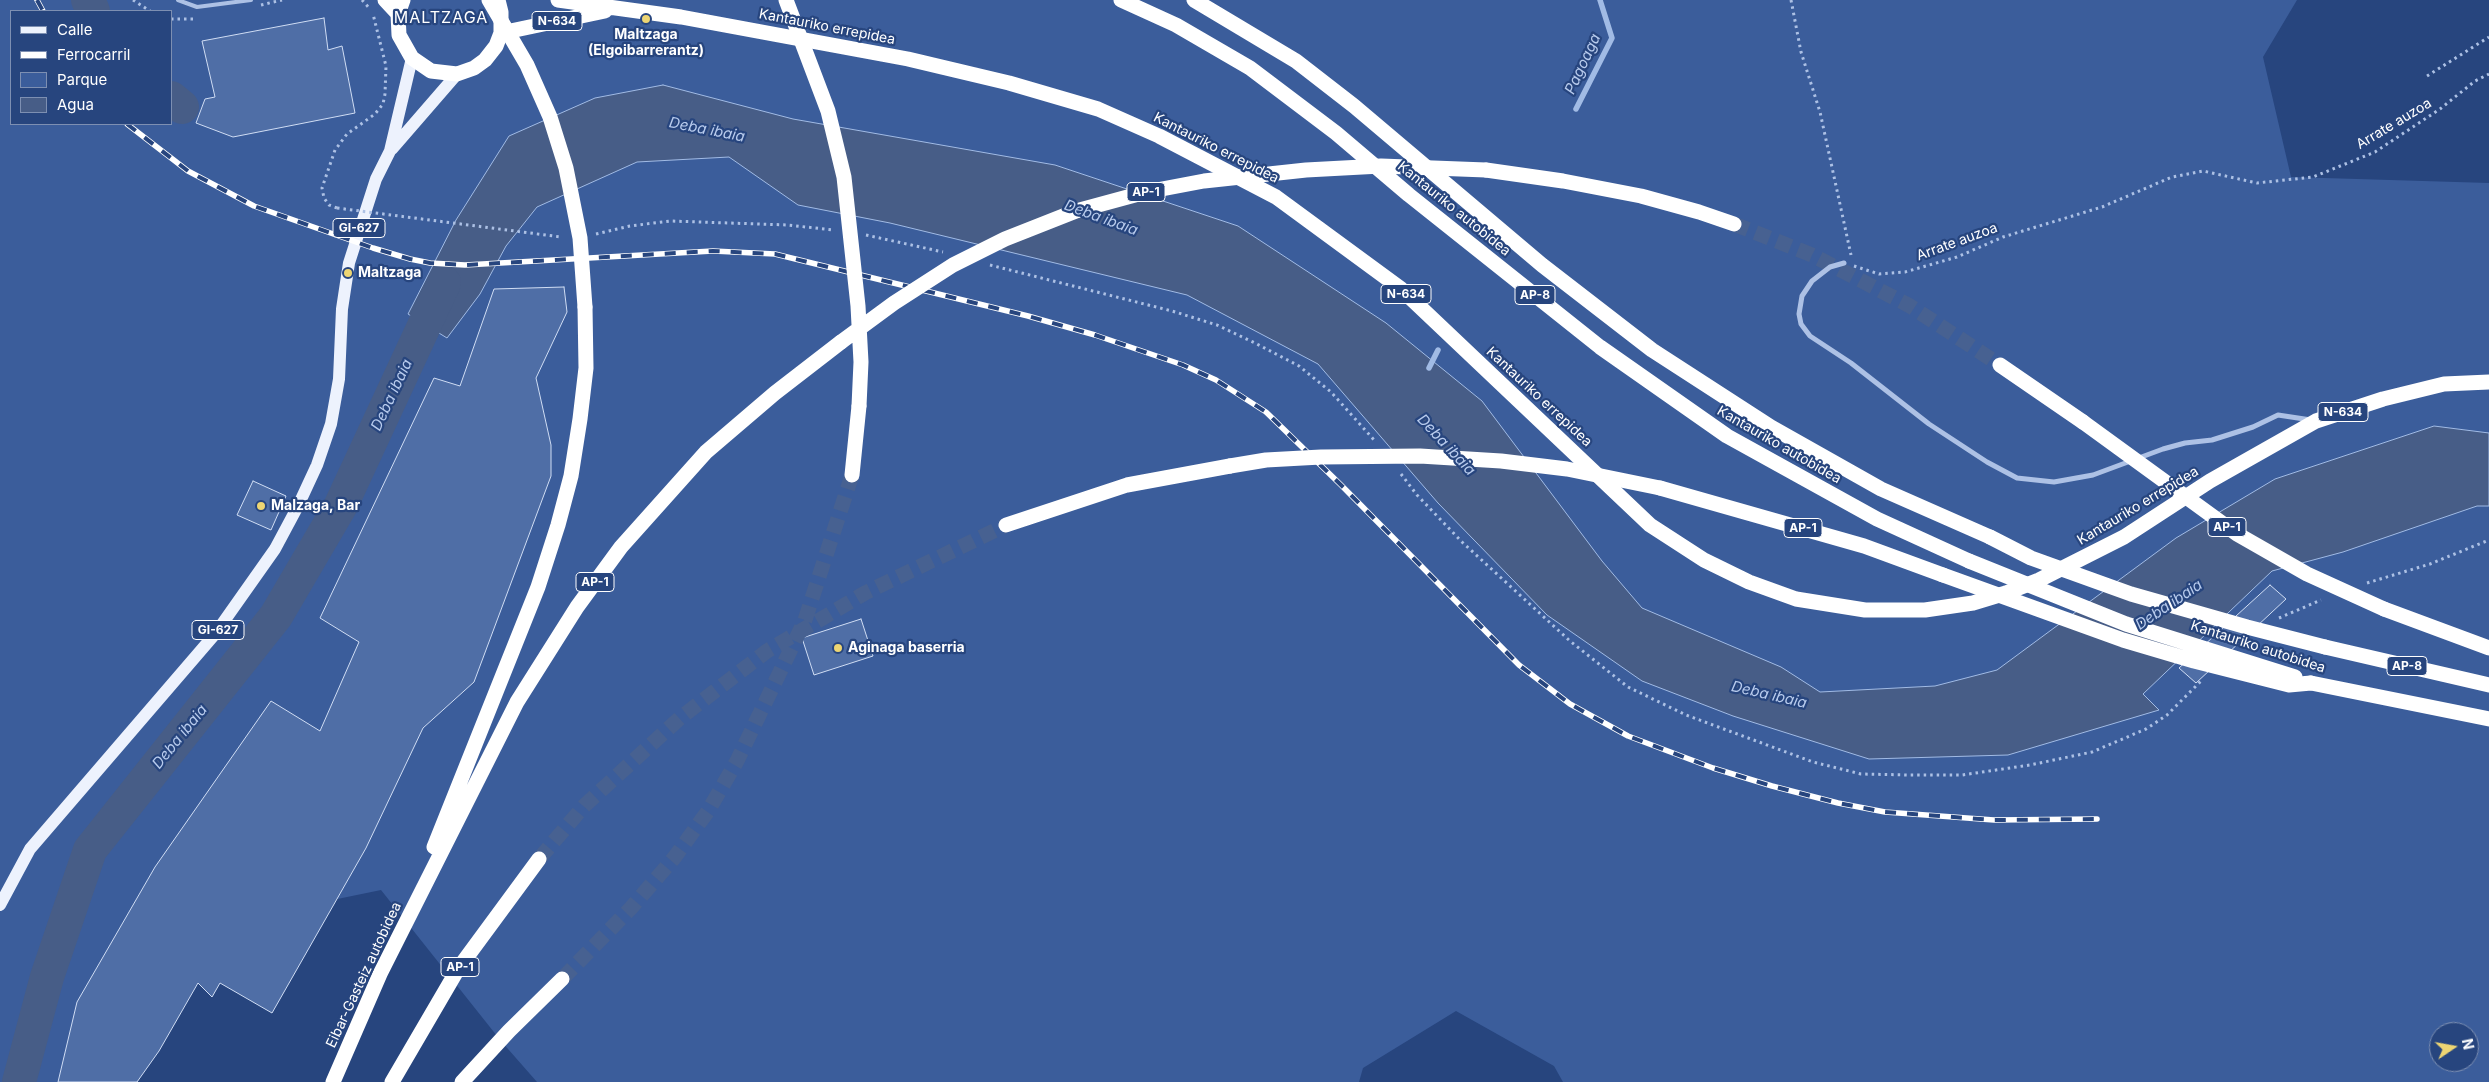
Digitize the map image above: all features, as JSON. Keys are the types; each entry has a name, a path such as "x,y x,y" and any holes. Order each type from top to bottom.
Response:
{"highway":[{"path":"385,0 400,7 399,35 412,58 431,70 457,74 474,68 485,60 496,46 501,33 502,12 498,0"},
{"path":"426,882 433,850 538,587 571,476 586,368 586,306 580,238 566,168 550,117 527,65 488,0"},
{"name":"Kantauriko errepidea","path":"558,0 716,24 908,59 1010,83 1098,109 1159,136 1276,197 1400,288 1650,524 1704,560 1749,582 1796,599 1865,610 1925,610 1973,602 2006,592 2047,576 2124,537 2210,481 2316,421 2383,399 2444,384 2489,382"},
{"path":"786,0 828,111 844,177 858,306 861,362 852,475"},
{"name":"Kantauriko autobidea","path":"1121,0 1176,25 1257,74 1336,133 1409,195 1600,347 1728,436 1877,519 1969,561 2126,624 2226,654 2311,683 2489,719"},
{"name":"Kantauriko autobidea","path":"1194,0 1303,66 1354,106 1542,265 1652,350 1771,427 1872,484 1990,537 2031,558 2131,594 2247,627 2489,685"},
{"name":"N-634","path":"501,33 613,9"},
{"name":"AP-1","path":"426,882 517,702 578,607 621,547 706,452 775,392 894,303 953,265 1005,239 1076,211 1146,192 1204,181 1316,170 1381,166 1486,170 1563,181 1641,196 1734,224"},
{"name":"AP-1","path":"2000,365 2083,422 2237,534 2307,574 2384,609 2489,648"},
{"name":"AP-1","path":"1006,525 1127,484 1266,460 1321,457 1420,456 1501,461 1660,488 1864,546 2123,640 2194,661 2289,685 2311,683"},
{"name":"AP-1","path":"392,1082 458,969 539,859"},
{"name":"Eibar-Gasteiz autobidea","path":"333,1082 380,974 426,882"},
{"path":"462,1082 509,1031 562,979"}],"main road":[{"name":"GI-627","path":"0,905 30,849 215,634 275,549 298,506 317,465 331,424 339,379 342,309 348,263 370,194 390,151 412,58"},
{"name":"GI-627","path":"390,151 457,74"}],"street":[{"path":"1844,263 1830,267 1812,281 1802,296 1799,314 1801,324 1810,336 1851,363 1929,424 1987,462 2017,478 2054,482 2093,475 2163,449 2185,443 2212,440 2253,427 2278,415 2316,421"}],"lane":[{"path":"178,0 197,7 251,0"}],"path":[{"path":"132,0 148,10"},
{"path":"362,0 372,11 377,23 388,77 383,104 376,114 347,134 335,150 322,188 324,198 329,205 337,208 561,237"},
{"name":"Arrate auzoa","path":"1791,0 1801,52 1820,112 1853,266 1879,274 1905,272 1957,257 2003,237 2102,207 2172,177 2204,171 2257,183 2313,177 2375,152 2440,109 2475,80 2489,74"},
{"path":"2427,76 2489,37"},
{"path":"630,226 670,221 704,221 788,225 839,231"},
{"path":"859,234 949,254"},
{"path":"984,263 1172,312 1216,325 1255,343 1299,366 1331,392 1381,449"},
{"path":"1399,472 1417,495 1469,548 1570,641 1628,687 1686,715 1832,767 1861,774 1962,775 2030,765 2092,752 2146,729 2167,715 2205,678"},
{"path":"2365,584 2430,564 2489,540"},
{"path":"2277,620 2284,614 2328,597"}],"green space":[{"path":"0,0 2297,0 2263,57 2291,177 2489,183 2489,1082 1563,1082 1554,1066 1456,1011 1363,1068 1359,1082 537,1082 501,1041 381,890 192,929 113,1082 0,1082"}],"water":[{"path":"663,85 793,119 1055,165 1238,226 1386,323 1482,401 1602,561 1642,608 1781,667 1820,692 1935,686 1997,670 2176,538 2275,479 2434,426 2489,433 2489,506 2477,506 2343,552 2272,571 2143,694 2159,710 2008,755 1869,759 1733,716 1642,681 1547,615 1438,503 1318,364 1187,295 890,223 798,205 729,157 637,162 537,207 506,246 480,294 447,338 408,314 456,220 509,136 595,98"}],"building":[{"path":"324,18 328,50 342,46 355,113 233,137 196,123 205,99 215,97 202,41"},
{"path":"564,287 567,312 536,378 551,445 551,476 474,682 423,728 366,848 272,1013 220,983 212,997 198,983 159,1051 137,1082 58,1082 77,1002 155,867 271,701 320,731 359,642 320,618 434,378 460,386 494,289"},
{"name":"Malzaga, Bar","path":"253,481 286,496 271,530 237,515"},
{"path":"2270,585 2286,599 2196,683 2179,668"},
{"name":"Aginaga baserria","path":"861,619 873,656 814,675 802,638"}],"waterway":[{"path":"88,0 93,10"},
{"name":"Pagoaga","path":"1576,109 1612,38 1600,0"},
{"path":"172,99 182,107"},
{"name":"Deba ibaia","path":"19,1082 47,977 90,850 276,616 341,505 444,283"},
{"name":"Pagoaga","path":"1429,368 1438,350"}],"tunnel":[{"path":"1734,224 1812,255 1910,306 2000,365"},
{"path":"562,979 631,908 674,858 708,811 737,761 805,620 852,475"},
{"path":"539,859 584,806 680,718 767,651 865,593 1006,525"}],"railway":[{"path":"37,0 42,10"},
{"path":"128,125 188,171 254,206 410,259 430,263 465,265 713,251 775,254 1028,316 1095,335 1183,365 1216,380 1266,412 1519,665 1570,704 1628,736 1713,768 1772,786 1838,803 1885,812 1994,820 2097,819"}],"place":[{"name":"Maltzaga (Elgoibarrerantz)","path":"646,19"},
{"name":"Maltzaga","path":"348,273"},
{"name":"Malzaga, Bar","path":"261,506"},
{"name":"Aginaga baserria","path":"838,648"}],"district":[{"name":"MALTZAGA","path":"441,18"}]}
